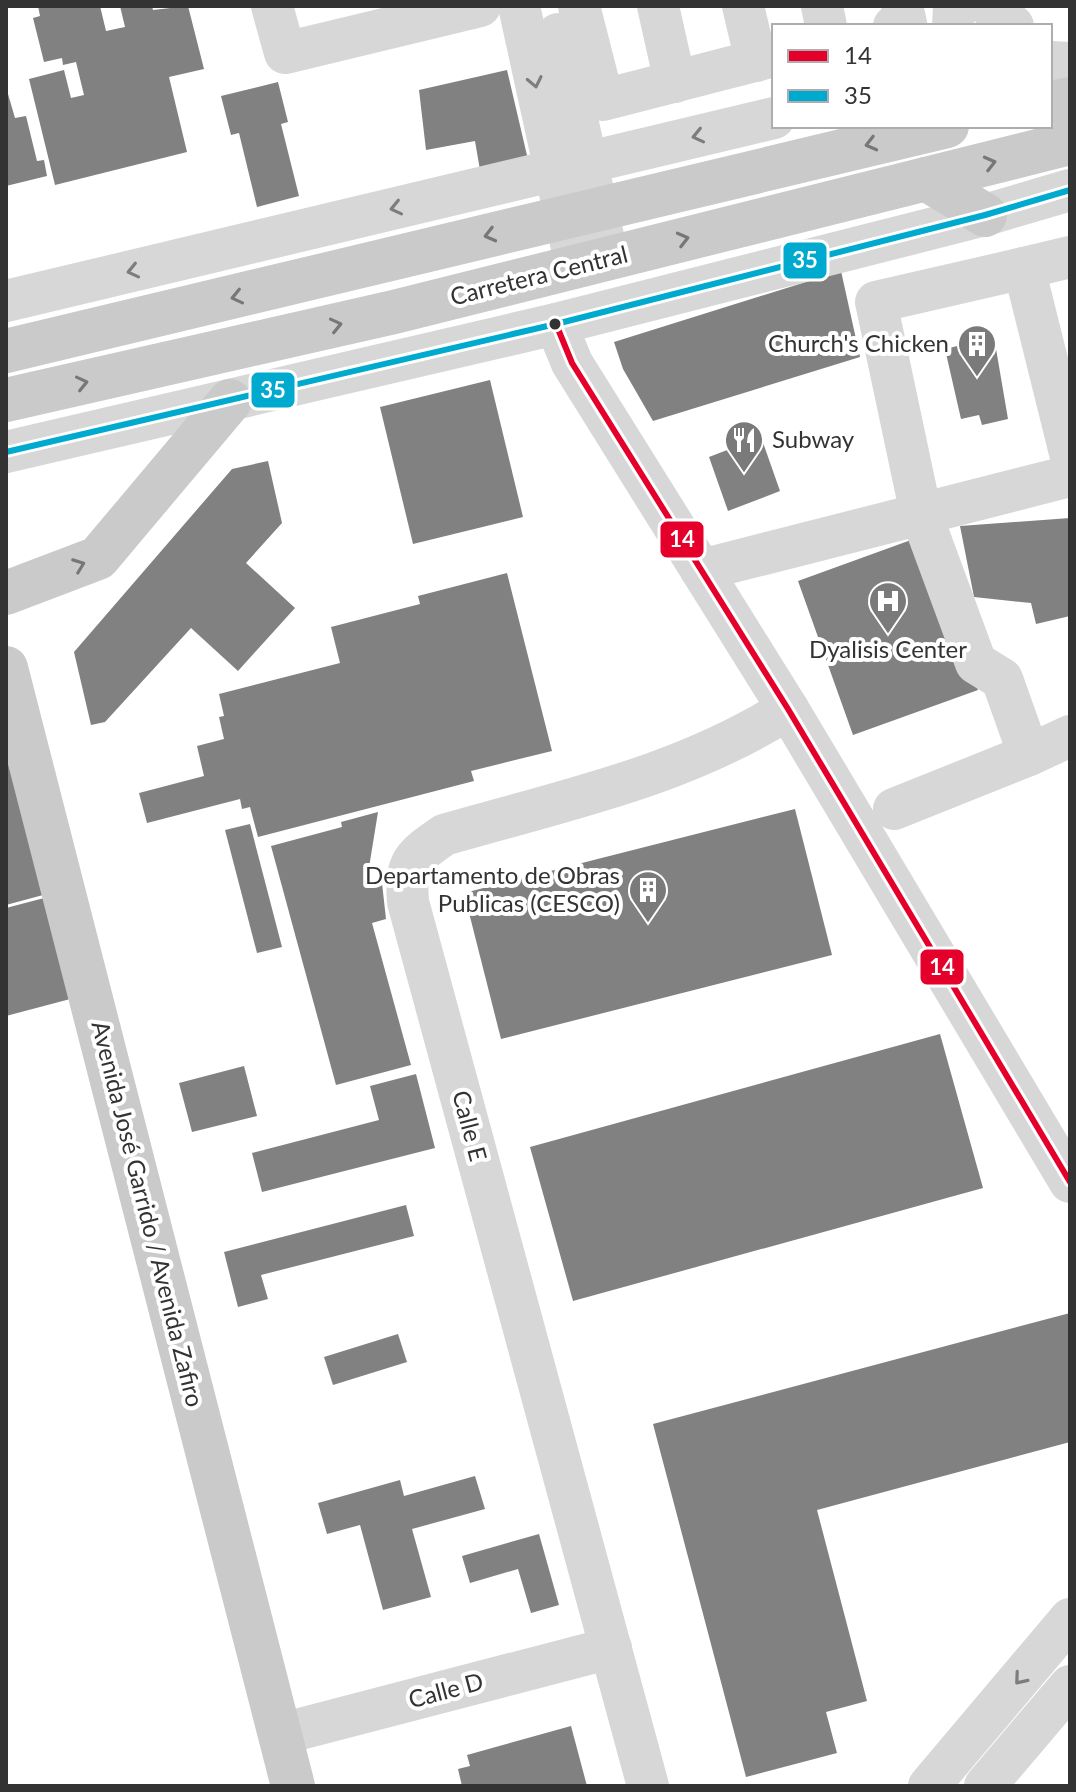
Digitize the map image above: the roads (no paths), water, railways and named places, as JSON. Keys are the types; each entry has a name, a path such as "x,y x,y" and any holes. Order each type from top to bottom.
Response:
{"main road":[{"name":"Carretera Central","path":"6,351 939,128"},
{"name":"Carretera Central","path":"6,400 394,312 1070,143"},
{"path":"926,179 970,203 985,215"},
{"path":"6,593 98,558 230,401"},
{"name":"Avenida José Garrido / Avenida Zafiro","path":"6,668 292,1767"}],"street":[{"path":"272,6 285,53 345,22 480,6"},
{"path":"519,6 570,166 592,262"},
{"path":"551,6 570,166"},
{"path":"579,6 603,100 765,58 743,6"},
{"path":"658,6 675,82"},
{"path":"902,6 906,23 902,24"},
{"path":"989,6 1011,24"},
{"path":"6,301 772,118"},
{"path":"6,452 556,324 985,215 1070,190"},
{"path":"345,221 356,268"},
{"path":"1029,755 1002,679 976,663 921,514 876,302 1070,257"},
{"path":"1024,268 1070,453"},
{"path":"556,324 572,363 788,709 1070,1182"},
{"path":"701,570 1070,476"},
{"name":"Calle E","path":"648,1786 408,902 406,872 418,852 444,835 670,770 740,740 788,709"},
{"path":"894,809 1070,736"},
{"path":"929,1786 1070,1619"},
{"name":"Calle D","path":"292,1767 611,1648"},
{"path":"985,1786 1070,1686"},
{"path":"1032,1786 1030,1769 1041,1723"}],"place":[{"name":"Church's Chicken","path":"977,378"},
{"name":"Subway","path":"744,474"},
{"name":"Dyalisis Center","path":"888,635"},
{"name":"Departamento de Obras Publicas (CESCO)","path":"648,924"}]}
